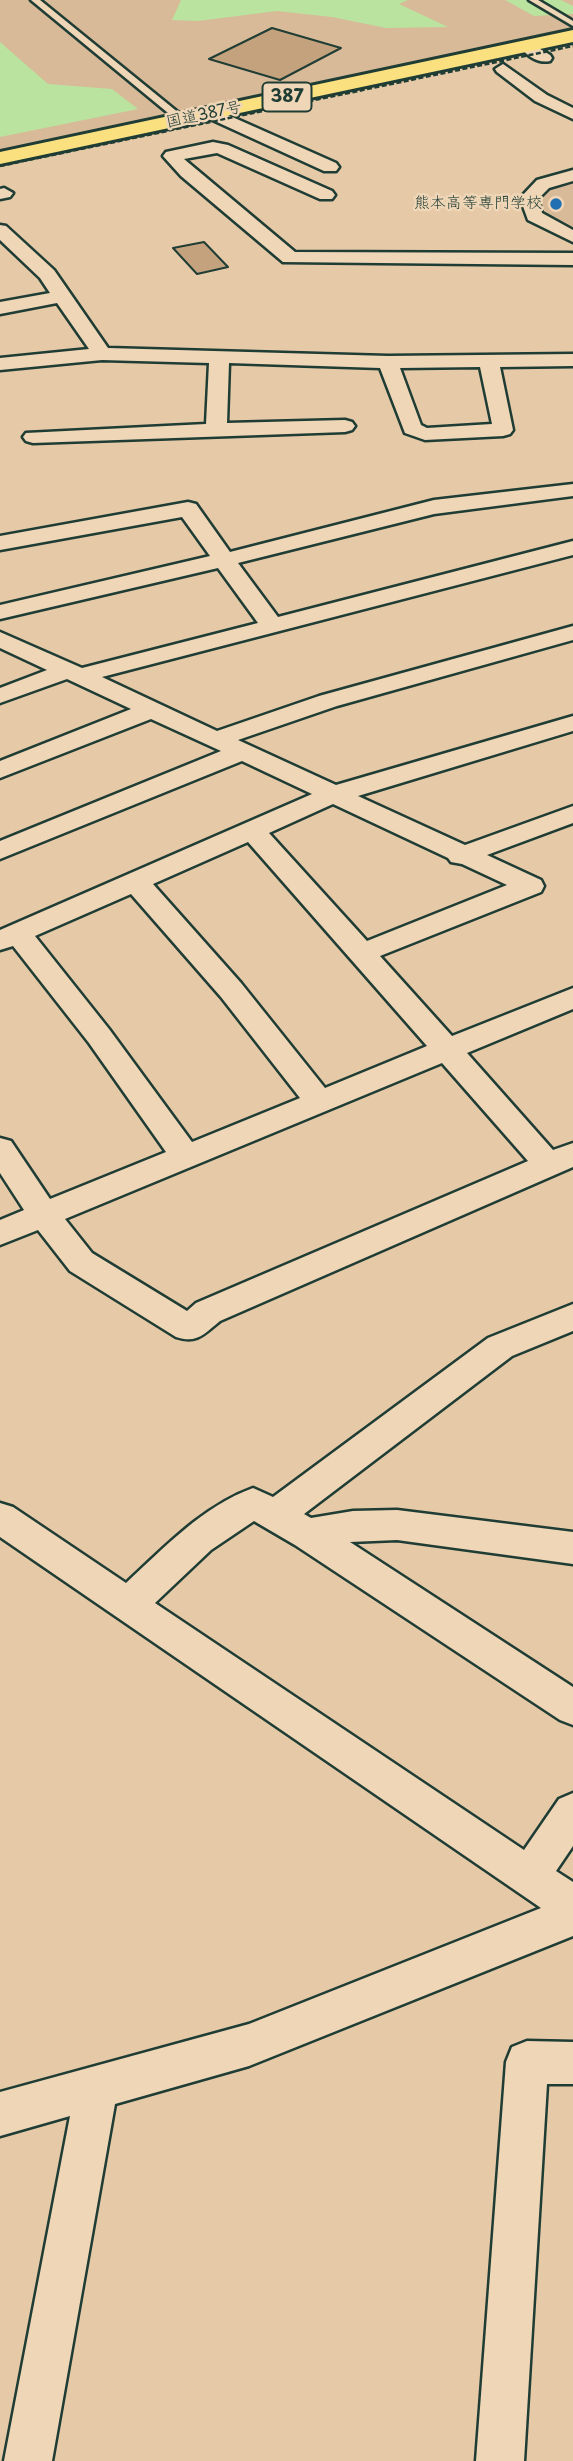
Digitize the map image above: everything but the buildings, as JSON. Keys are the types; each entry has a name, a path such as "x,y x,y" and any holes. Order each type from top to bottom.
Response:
{"highway":[{"name":"国道387号","path":"0,158 573,36"}],"street":[{"path":"527,46 544,58"},
{"path":"503,69 541,98 573,114"},
{"path":"212,113 330,167"},
{"path":"326,195 222,149 213,147 172,156 187,172 290,258 573,260"},
{"path":"573,175 543,184 528,198 534,216 573,237"},
{"path":"0,230 47,274 102,354"},
{"path":"0,308 63,296"},
{"path":"0,364 102,354 388,362 573,360"},
{"path":"216,429 219,358"},
{"path":"388,362 412,429 425,434 503,430 489,361"},
{"path":"33,437 345,426"},
{"path":"0,612 224,560 434,507 573,490"},
{"path":"0,543 188,509 272,626"},
{"path":"0,696 573,548"},
{"path":"217,739 328,701 573,633"},
{"path":"0,639 217,739 460,856 531,886 362,953"},
{"path":"0,770 150,710"},
{"path":"186,1157 99,1036 9,937 332,795 573,723"},
{"path":"0,851 198,768 243,752"},
{"path":"460,856 573,814"},
{"path":"0,1149 44,1214 82,1262 188,1328 208,1312 561,1160 448,1049 252,831"},
{"path":"136,882 231,990 320,1102"},
{"path":"0,1233 573,998"},
{"path":"276,1514 500,1347 573,1317"},
{"path":"128,1605 198,1539 253,1503 308,1534 573,1708"},
{"path":"0,1518 573,1906"},
{"path":"308,1534 353,1526 397,1525 573,1548"},
{"path":"529,1877 573,1812"},
{"path":"0,2114 249,2045 573,1916"},
{"path":"500,2461 527,2062 573,2063"},
{"path":"28,2461 97,2085"}],"lane":[{"path":"35,0 182,120"},
{"path":"533,0 573,24"}],"shaded area":[{"path":"0,0 573,0 573,31 0,150"},
{"name":"熊本高等専門学校","path":"573,179 573,232 557,225 539,209 540,199 553,187"}],"green space":[{"path":"181,0 408,0 399,4 448,27 386,28 332,17 277,11 198,21 172,20"},
{"path":"505,0 561,0 573,6 573,14 534,16"},
{"path":"0,42 48,84 112,89 138,109 0,137"}],"railway":[{"path":"0,166 573,46"}],"place":[{"name":"熊本高等専門学校","path":"556,204"}]}
